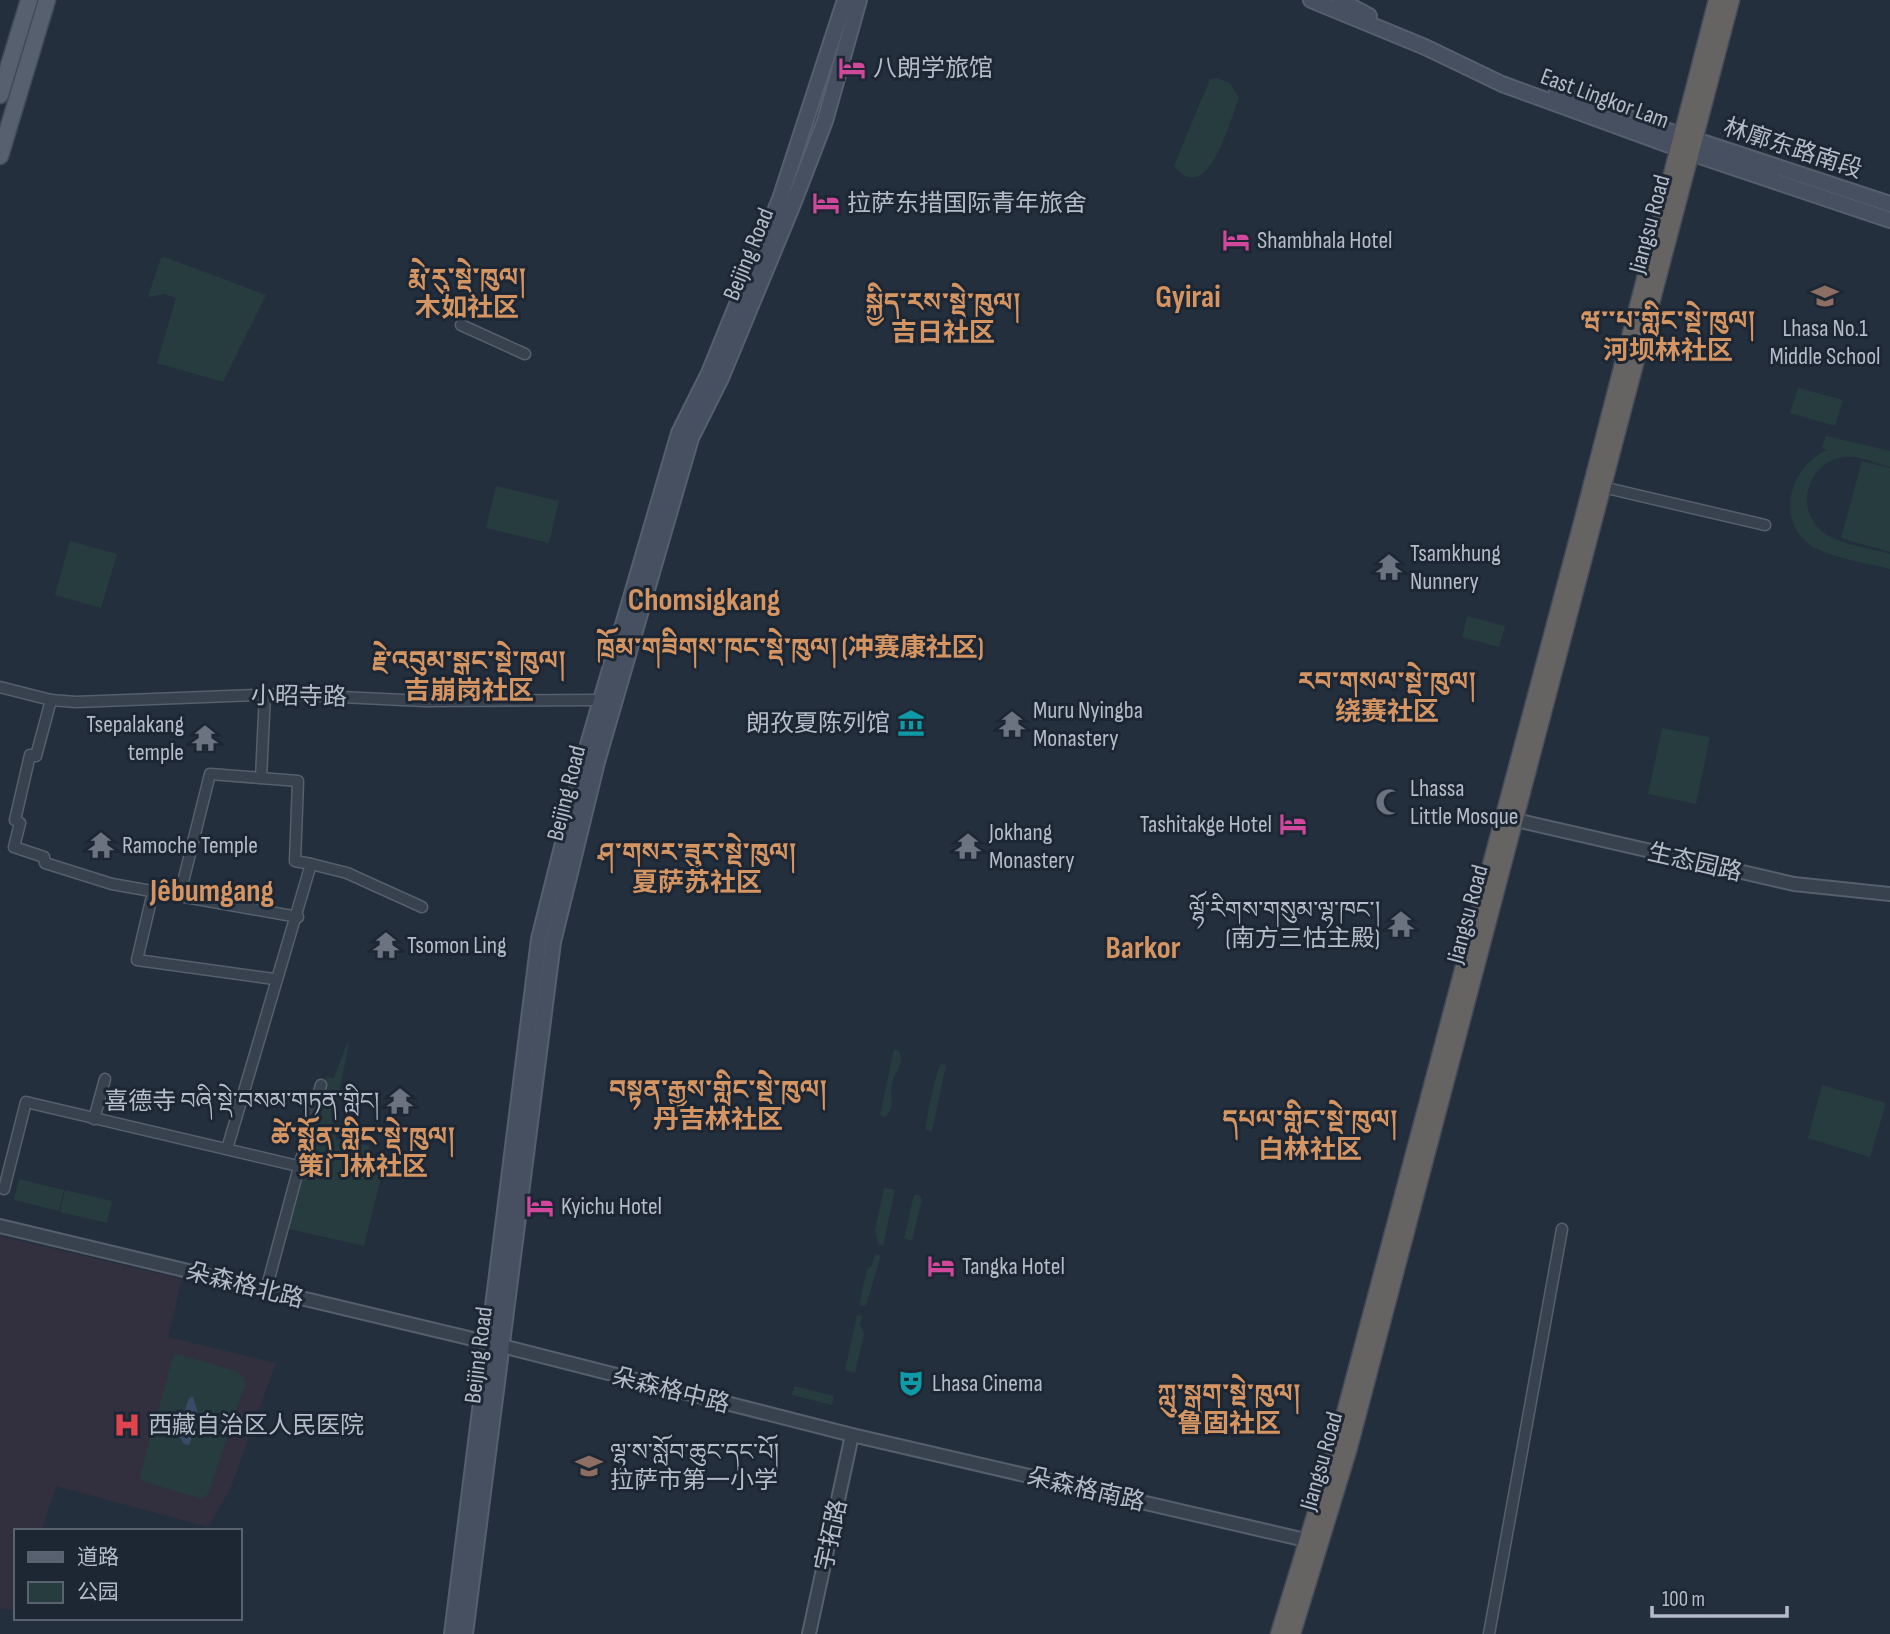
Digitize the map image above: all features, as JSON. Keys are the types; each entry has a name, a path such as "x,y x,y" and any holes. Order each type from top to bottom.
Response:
{"highway":[{"name":"Jiangsu Road","path":"1292,1634 1598,486 1686,144 1717,0"},
{"name":"Jiangsu Road","path":"1686,144 1731,0"},
{"name":"Jiangsu Road","path":"1279,1634 1315,1542"}],"main road":[{"path":"0,96 29,0"},
{"path":"0,156 47,0"},
{"name":"Beijing Road","path":"466,1634 539,939 600,700 679,433 709,373 780,199 845,0"},
{"name":"Beijing Road","path":"452,1634 496,1345 546,982 553,942 597,762 691,438 721,378 825,121 859,0"},
{"name":"East Lingkor Lam","path":"1311,0 1425,47 1502,85 1686,144"},
{"name":"East Lingkor Lam","path":"1339,0 1381,22 1506,77 1890,220"},
{"name":"林廓东路南段","path":"1686,144 1890,204"}],"street":[{"path":"461,325 524,354"},
{"path":"1598,486 1765,525"},
{"name":"小昭寺路","path":"0,687 51,701 265,694 424,701 600,700"},
{"path":"261,778 265,694"},
{"path":"51,701 36,756 30,755 15,821 20,823 14,847 44,857 45,863 153,892 180,894 298,916"},
{"path":"180,894 210,775 298,781 295,862 347,873 422,907"},
{"name":"生态园路","path":"1509,819 1794,884 1890,894"},
{"path":"227,1149 274,979 298,916 311,864"},
{"path":"153,892 137,960 274,979"},
{"path":"94,1119 105,1079"},
{"path":"266,1290 321,1085"},
{"path":"4,1189 26,1102 298,1166"},
{"name":"朵森格北路","path":"0,1226 496,1345"},
{"path":"1489,1634 1562,1229"},
{"name":"朵森格中路","path":"496,1345 852,1435"},
{"name":"朵森格南路","path":"852,1435 1315,1542"},
{"name":"宇拓路","path":"809,1634 852,1435"}],"shaded area":[{"name":"西藏自治区人民医院","path":"0,1236 182,1279 168,1337 276,1363 231,1487 208,1527 56,1486 42,1529 14,1529 14,1610 0,1608"}],"green space":[{"path":"1217,78 1230,83 1239,98 1216,156 1197,177 1186,176 1174,166 1210,79"},
{"path":"165,257 266,295 223,382 157,363 176,298 164,294 148,297 161,258"},
{"path":"1798,388 1843,400 1835,426 1790,413"},
{"path":"1826,436 1890,451 1890,467 1854,457 1830,461 1813,478 1807,500 1814,523 1823,532 1846,543 1890,554 1890,569 1817,549 1803,539 1795,526 1791,497 1795,483 1803,469 1827,450 1822,448"},
{"path":"1862,461 1890,468 1890,552 1841,538"},
{"path":"496,486 559,501 549,543 486,528"},
{"path":"70,541 117,554 101,608 55,595"},
{"path":"1467,616 1505,626 1499,647 1462,637"},
{"path":"1662,728 1710,737 1696,804 1648,794"},
{"path":"347,1043 349,1044 331,1131 336,1133 336,1139 370,1146 366,1163 371,1173 381,1177 364,1246 289,1229 304,1172 306,1162 303,1161 327,1077 334,1078"},
{"path":"894,1049 899,1051 901,1060 892,1084 891,1109 885,1117 880,1115"},
{"path":"941,1064 946,1065 932,1131 926,1130 931,1096"},
{"path":"1822,1085 1886,1103 1870,1157 1808,1138"},
{"path":"19,1179 64,1190 59,1211 14,1200"},
{"path":"884,1188 895,1190 883,1246 878,1244 875,1230"},
{"path":"65,1190 112,1201 107,1223 60,1212"},
{"path":"914,1195 919,1195 922,1199 912,1241 904,1238"},
{"path":"875,1254 881,1255 866,1306 859,1305 867,1269 872,1265"},
{"path":"857,1315 863,1316 860,1324 864,1334 855,1373 845,1370"},
{"path":"174,1353 235,1371 244,1378 245,1385 208,1494 202,1499 143,1481 140,1476"},
{"path":"794,1386 834,1396 832,1405 792,1395"}],"water":[{"path":"193,1397 198,1413 187,1420 184,1428 192,1438 189,1445 184,1444 177,1433 189,1398"}],"place":[{"name":"八朗学旅馆","path":"852,68"},
{"name":"拉萨东措国际青年旅舍","path":"826,203"},
{"name":"Shambhala Hotel","path":"1236,240"},
{"name":"Lhasa No.1 Middle School","path":"1825,296"},
{"name":"Tsamkhung Nunnery","path":"1389,567"},
{"name":"朗孜夏陈列馆","path":"911,723"},
{"name":"Muru Nyingba Monastery","path":"1012,724"},
{"name":"Tsepalakang temple","path":"205,738"},
{"name":"Lhassa Little Mosque","path":"1389,802"},
{"name":"Tashitakge Hotel","path":"1293,824"},
{"name":"Ramoche Temple","path":"101,845"},
{"name":"Jokhang Monastery","path":"968,846"},
{"name":"ལྷོ་རིགས་གསུམ་ལྷ་ཁང་། (南方三怙主殿)","path":"1401,924"},
{"name":"Tsomon Ling","path":"386,945"},
{"name":"喜德寺 བཞི་སྡེ་བསམ་གཏན་གླིང།","path":"400,1101"},
{"name":"Kyichu Hotel","path":"540,1206"},
{"name":"Tangka Hotel","path":"941,1266"},
{"name":"Lhasa Cinema","path":"911,1383"},
{"name":"西藏自治区人民医院","path":"127,1425"},
{"name":"ལྷ་ས་སློབ་ཆུང་དང་པོ། 拉萨市第一小学","path":"589,1466"}],"district":[{"name":"རྨེ་རུ་སྡེ་ཁུལ། 木如社区","path":"467,292"},
{"name":"Gyirai","path":"1188,296"},
{"name":"སྐྱིད་རས་སྡེ་ཁུལ། 吉日社区","path":"943,317"},
{"name":"ཝ་་པ་གླིང་སྡེ་ཁུལ། 河坝林社区","path":"1668,335"},
{"name":"Chomsigkang","path":"704,599"},
{"name":"ཁྲོམ་གཟིགས་ཁང་སྡེ་ཁུལ། (冲赛康社区)","path":"790,647"},
{"name":"རྗེ་འབུམ་སྒང་སྡེ་ཁུལ། 吉崩岗社区","path":"469,675"},
{"name":"རབ་གསལ་སྡེ་ཁུལ། 绕赛社区","path":"1387,696"},
{"name":"ཤ་གསར་ཟུར་སྡེ་ཁུལ། 夏萨苏社区","path":"697,867"},
{"name":"Jêbumgang","path":"212,890"},
{"name":"Barkor","path":"1143,947"},
{"name":"བསྟན་རྒྱས་གླིང་སྡེ་ཁུལ། 丹吉林社区","path":"718,1104"},
{"name":"དཔལ་གླིང་སྡེ་ཁུལ། 白林社区","path":"1310,1134"},
{"name":"ཚེ་སྨོན་གླིང་སྡེ་ཁུལ། 策门林社区","path":"363,1151"},
{"name":"ཀླུ་སྒུག་སྡེ་ཁུལ། 鲁固社区","path":"1229,1408"}]}
